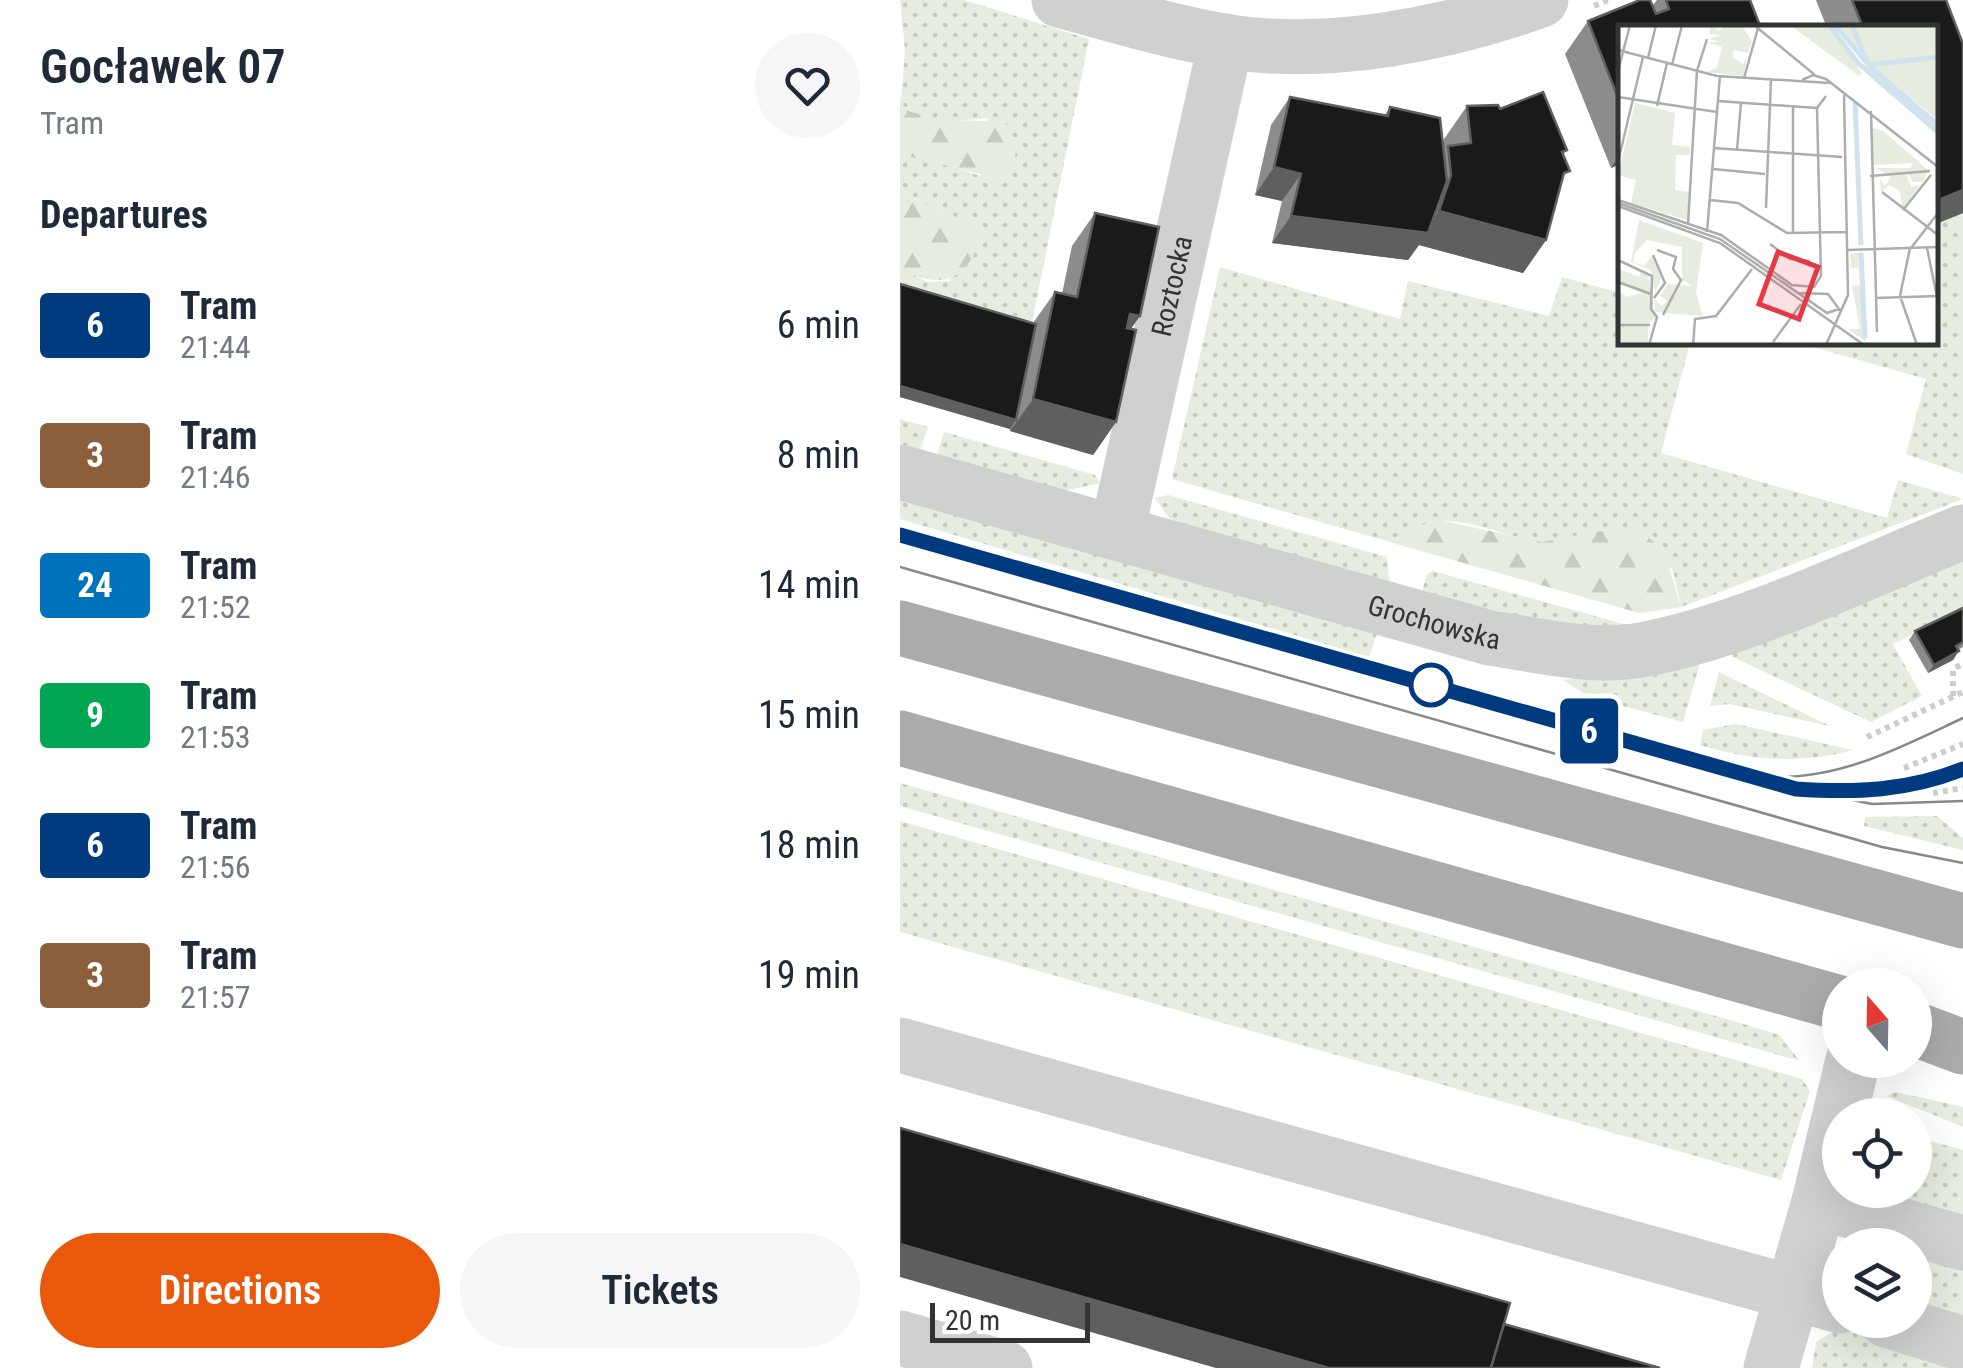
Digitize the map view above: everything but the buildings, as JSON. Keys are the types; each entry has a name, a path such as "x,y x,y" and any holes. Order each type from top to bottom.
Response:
{"main road":[{"path":"900,628 1963,922"},
{"path":"900,738 1822,998"},
{"path":"1932,1035 1963,1047"}],"street":[{"path":"1059,0 1226,41 1358,41 1565,4"},
{"name":"Roztocka","path":"1117,532 1226,41"},
{"name":"Grochowska","path":"900,472 1490,638 1575,651 1638,650 1706,632 1963,532"},
{"path":"900,1045 1817,1299"},
{"path":"1771,1368 1817,1299 1819,1202 1850,1078"},
{"path":"1819,1202 1963,1243"},
{"path":"1932,1334 1963,1344"},
{"path":"900,1338 1005,1368"}],"path":[{"path":"1565,4 1608,0"},
{"path":"1953,696 1953,669 1963,664"},
{"path":"1868,737 1963,692"},
{"path":"1904,768 1963,744"},
{"path":"1933,793 1963,788"}],"green space":[{"path":"900,0 964,0 1089,39 1030,332 900,294 900,269 928,282 950,281 956,217 900,193 900,154 913,154 981,176 988,118 930,119 901,103 905,50"},
{"path":"900,88 901,103 909,111 932,119 1004,122 1015,144 1012,167 1000,179 900,154"},
{"path":"900,193 975,225 980,237 975,252 960,272 939,280 900,269"},
{"path":"1963,213 1963,474 1906,454 1926,379 1806,345 1938,345 1938,224"},
{"path":"1220,267 1400,319 1408,281 1549,316 1562,277 1618,292 1618,345 1689,345 1661,453 1887,518 1898,480 1963,499 1681,607 1673,570 1610,529 1540,542 1446,521 1429,523 1413,531 1400,545 1172,479"},
{"path":"900,419 928,427 920,449 900,444"},
{"path":"944,432 1095,475 1100,483 1060,492 937,455"},
{"path":"1168,495 1387,557 1390,587 1187,528 1169,518 1155,498"},
{"path":"900,499 1377,634 1369,657 900,519"},
{"path":"1438,520 1542,542 1610,529 1645,534 1665,553 1681,607 1639,613 1400,545 1409,531"},
{"path":"1963,559 1963,609 1893,644 1922,696 1871,722 1733,657 1732,652"},
{"path":"1433,571 1627,625 1582,629 1421,595 1427,574"},
{"path":"1700,663 1683,722 1589,697 1563,680"},
{"path":"1719,672 1830,726 1729,704 1710,706"},
{"path":"1736,724 1853,750 1776,759 1700,745 1703,730"},
{"path":"900,783 1754,1027 1779,1035 1800,1061 900,806"},
{"path":"1937,816 1963,838 1963,850 1864,826 1865,817"},
{"path":"900,821 1802,1079 1810,1091 1781,1180 900,932"},
{"path":"1895,1092 1922,1098 1892,1098 1887,1096"},
{"path":"1932,1100 1963,1107 1963,1127 1932,1114"},
{"path":"1932,1142 1963,1150 1963,1222 1927,1208 1932,1208"},
{"path":"1932,1258 1963,1266 1963,1322 1932,1313"},
{"path":"1823,1338 1873,1338 1963,1363 1963,1368 1812,1368 1816,1342"}],"tram line":[{"path":"900,535 1797,789 1872,804 1963,801"},
{"name":"6","path":"900,535 1796,789 1887,790 1922,784 1963,769"},
{"path":"900,567 1882,847 1963,863"},
{"path":"1779,777 1851,766 1963,718"},
{"path":"1862,791 1922,784 1963,769"}]}
